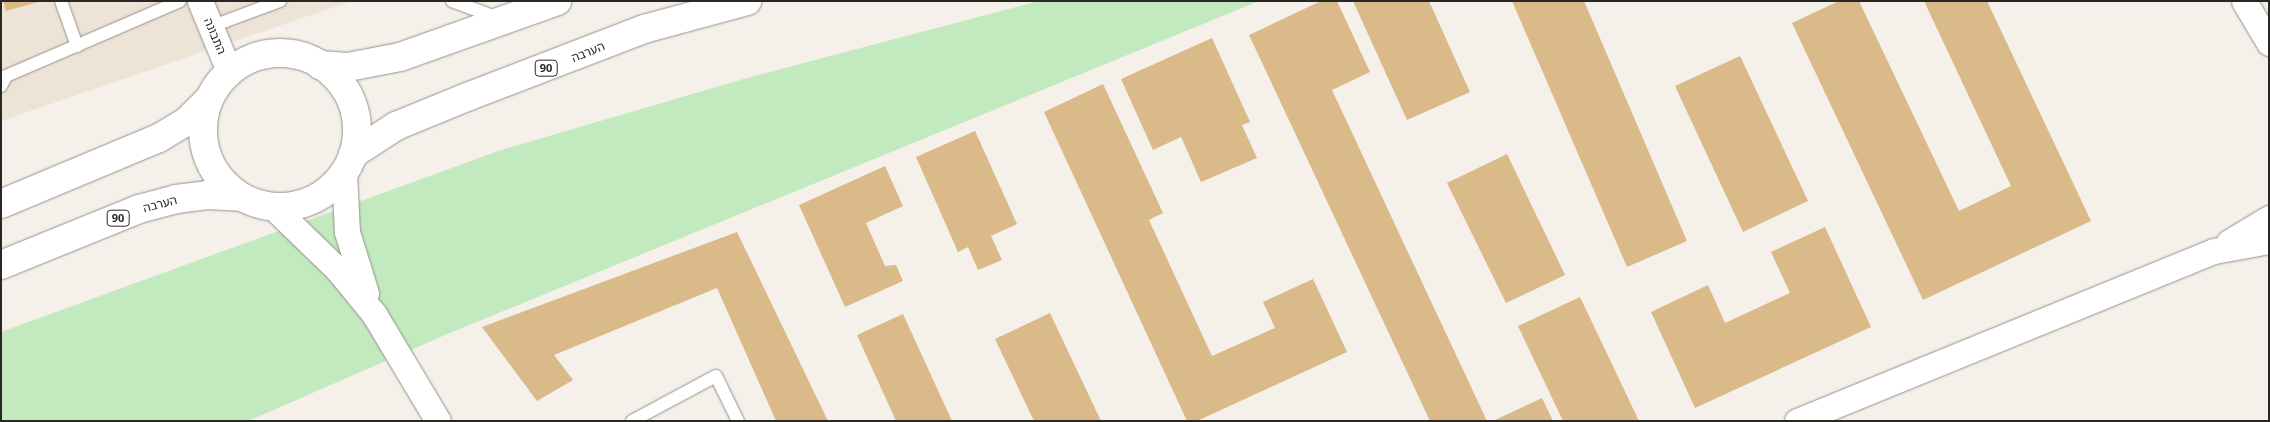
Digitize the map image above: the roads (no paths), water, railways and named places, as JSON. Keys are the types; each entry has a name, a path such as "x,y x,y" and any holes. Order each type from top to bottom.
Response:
{"highway":[{"path":"320,65 368,65 400,57 557,1"},
{"name":"הערבה","path":"348,164 396,126 644,29 747,1"},
{"path":"284,52 310,58 332,72 348,92 356,116 357,142 348,164 334,186 313,201 289,208 273,207 240,197 220,181 207,158 202,133 208,100 216,84 230,71 258,55 284,52"},
{"path":"1,204 159,138 186,122 208,100"},
{"name":"הערבה","path":"1,265 167,201 207,195 240,197"}],"street":[{"name":"התבונה","path":"200,1 230,71"},
{"path":"2244,1 2269,43"},
{"path":"348,164 347,232 374,314"},
{"path":"273,207 338,270 374,314 438,421"},
{"path":"1797,421 2214,251 2269,218"},
{"path":"2214,251 2269,241"}],"lane":[{"path":"61,1 77,46"},
{"path":"1,86 6,76 180,1"},
{"path":"210,27 280,1"},
{"path":"452,1 503,20"},
{"path":"632,421 716,376 738,421"}]}
